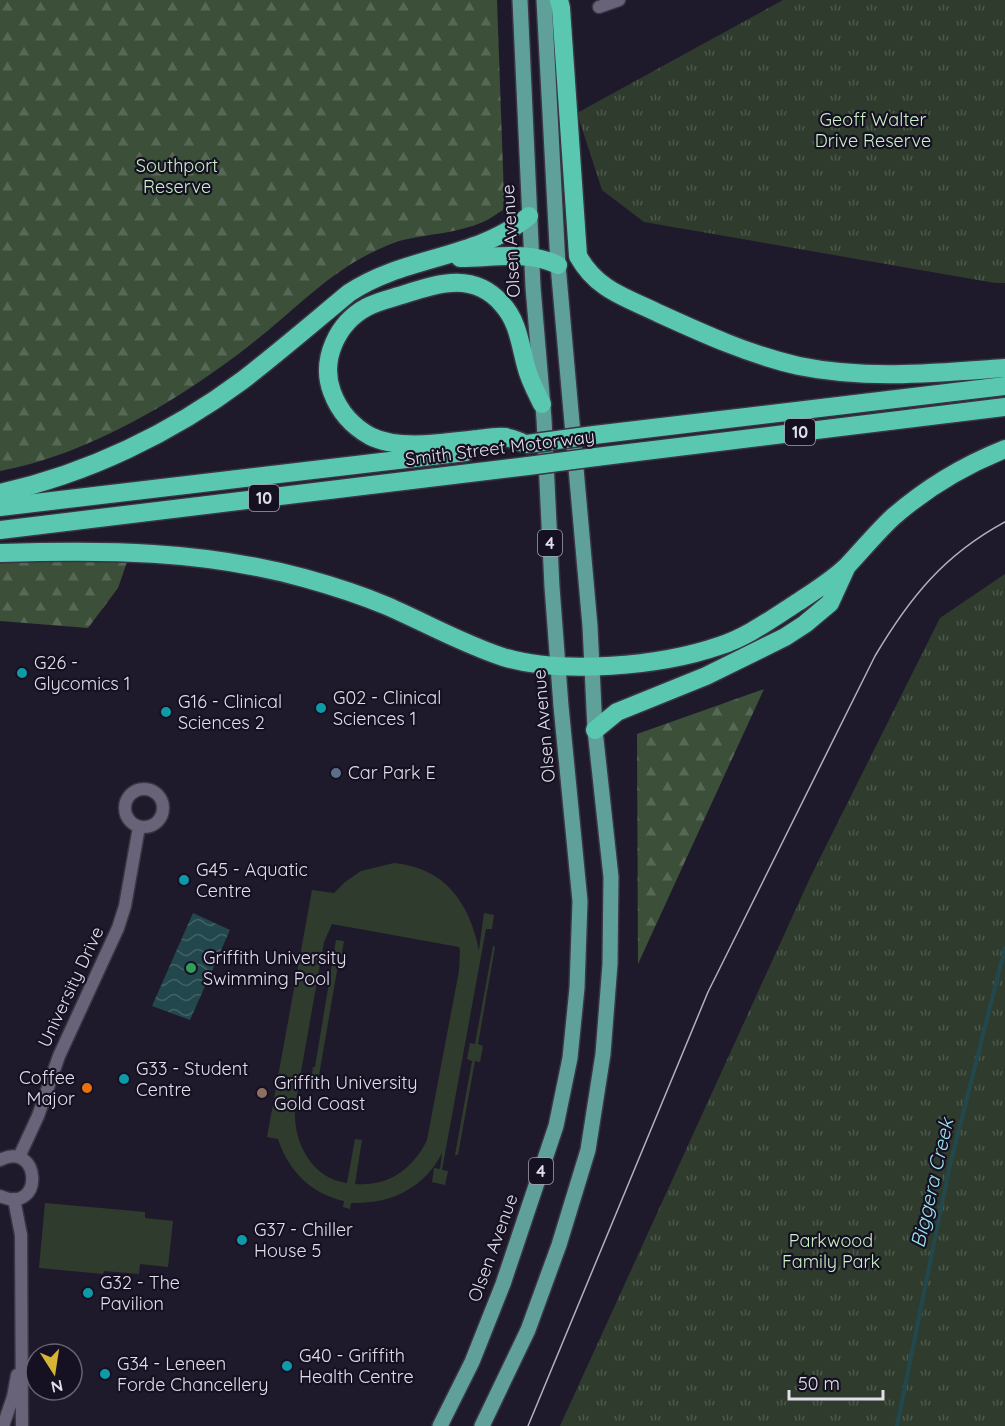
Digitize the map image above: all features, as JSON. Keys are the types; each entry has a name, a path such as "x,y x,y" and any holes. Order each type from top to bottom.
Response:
{"highway":[{"path":"559,0 578,256 594,279 610,290 711,338 799,366 856,374 882,375 1005,368"},
{"path":"440,258 508,233 529,216"},
{"path":"0,493 80,469 144,441 211,402 242,380 367,281 416,262 440,258 531,257 546,259 558,265"},
{"path":"527,444 504,437 401,443 372,437 349,420 335,399 328,374 332,349 344,325 361,311 377,303 437,284 464,283 479,286 501,302 511,315 526,369 542,404"},
{"name":"Smith Street Motorway","path":"0,507 1005,386"},
{"name":"Smith Street Motorway","path":"0,530 1005,407"},
{"path":"0,553 116,551 185,555 234,562 304,578 368,598 501,656 525,663 558,666 637,663 678,658 730,642 772,619 818,589 846,566 876,534 914,501 966,468 1005,449"},
{"path":"595,730 617,712 715,672 768,647 795,630 830,603 846,566"}],"main road":[{"name":"Olsen Avenue","path":"440,1426 472,1362 503,1284 556,1126 570,1058 577,988 580,901 558,666 531,257 520,0"},
{"name":"4","path":"482,1426 528,1330 559,1245 588,1150 603,1054 609,975 611,877 595,730 586,580 558,265 544,0"}],"street":[{"path":"599,7 619,0"},
{"name":"University Drive","path":"19,1157 38,1116 62,1049 118,928 125,906 139,827"},
{"path":"0,1160 12,1156 19,1157 30,1166 33,1180 27,1193 14,1200 0,1196"},
{"path":"14,1200 21,1235 23,1385 21,1426"},
{"path":"3,1426 13,1397 21,1354"}],"green space":[{"name":"Southport Reserve","path":"0,0 497,0 503,210 473,226 403,240 365,256 334,275 223,365 164,404 100,438 66,452 0,471"},
{"name":"Geoff Walter Drive Reserve","path":"783,0 1005,0 1005,283 644,222 602,190 577,113"},
{"path":"0,561 127,562 118,588 88,628 0,621"},
{"name":"Parkwood Family Park","path":"1005,574 1005,1426 560,1426 810,878 940,618"},
{"path":"764,689 638,964 637,734"},
{"path":"394,863 412,866 441,880 452,890 469,917 479,950 484,913 494,915 492,929 486,929 442,1170 448,1171 445,1185 432,1182 434,1168 440,1169 442,1153 435,1166 416,1185 379,1201 351,1203 350,1209 343,1207 344,1201 321,1193 302,1179 288,1161 278,1139 267,1137 312,890 334,893 361,871","holes":["332,924 459,947 459,971 427,1140 421,1150 407,1167 389,1179 355,1184 362,1140 355,1139 347,1183 322,1173 312,1164 299,1140 295,1113 324,942"]},
{"path":"336,940 344,941 341,959 339,959 317,1087 310,1086 313,1067 315,1067"},
{"path":"493,946 495,947 478,1044 483,1046 480,1062 475,1061 458,1155 455,1155 472,1061 467,1059 470,1043 475,1044"},
{"path":"45,1203 145,1212 145,1218 173,1221 168,1267 140,1264 139,1274 104,1271 103,1274 39,1268"}],"water":[{"name":"Griffith University Swimming Pool","path":"193,913 230,930 190,1020 152,1006"}],"waterway":[{"name":"Biggera Creek","path":"897,1426 949,1169 1005,948"}],"tram line":[{"path":"528,1426 708,992 875,656 915,596 930,579 964,549 1005,522"}],"place":[{"name":"G26 - Glycomics 1","path":"22,673"},
{"name":"G02 - Clinical Sciences 1","path":"321,708"},
{"name":"G16 - Clinical Sciences 2","path":"166,712"},
{"name":"Car Park E","path":"336,773"},
{"name":"G45 - Aquatic Centre","path":"184,880"},
{"name":"Griffith University Swimming Pool","path":"191,968"},
{"name":"G33 - Student Centre","path":"124,1079"},
{"name":"Coffee Major","path":"87,1088"},
{"name":"Griffith University Gold Coast","path":"262,1093"},
{"name":"G37 - Chiller House 5","path":"242,1240"},
{"name":"G32 - The Pavilion","path":"88,1293"},
{"name":"G40 - Griffith Health Centre","path":"287,1366"},
{"name":"G34 - Leneen Forde Chancellery","path":"105,1374"}]}
